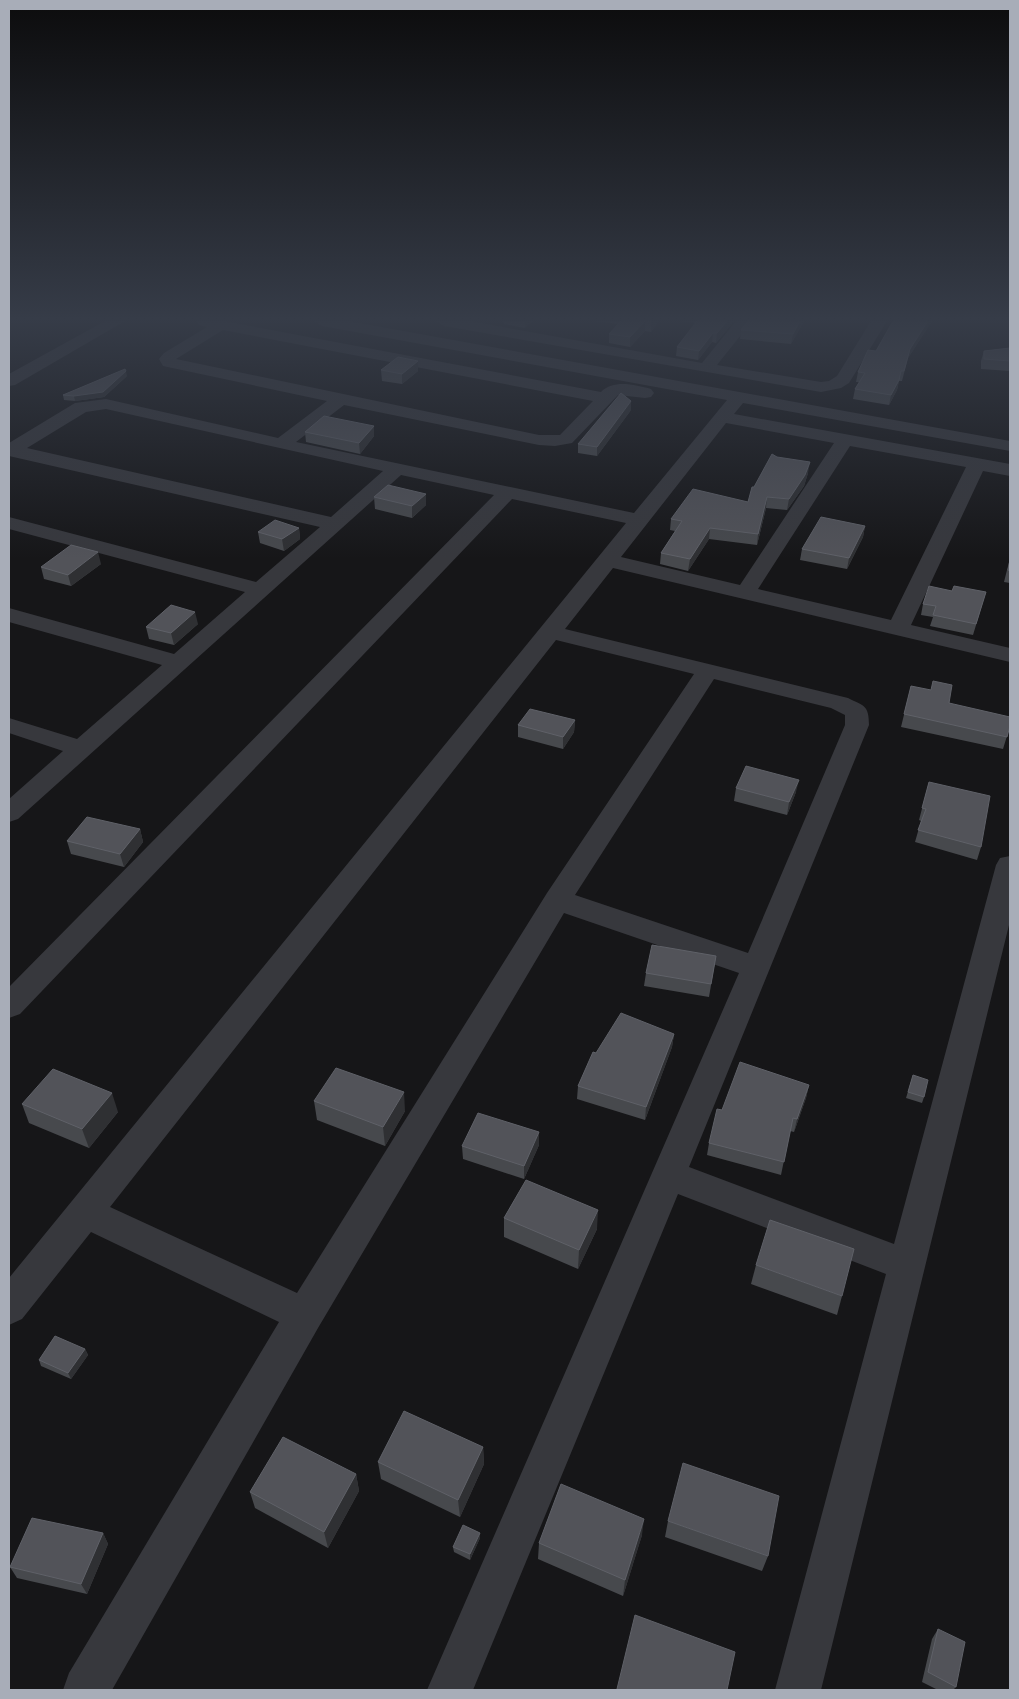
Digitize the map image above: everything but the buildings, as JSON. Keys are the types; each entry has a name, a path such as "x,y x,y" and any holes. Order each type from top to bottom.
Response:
{"street":[{"path":"281,444 339,400"},
{"path":"353,400 539,440 555,441 566,439 601,400"},
{"path":"690,400 1010,446"},
{"path":"698,400 730,407 845,440 1010,470"},
{"path":"10,450 82,407 106,404 281,444 639,520"},
{"path":"9,1307 730,407"},
{"path":"745,593 845,440"},
{"path":"10,450 335,524"},
{"path":"898,629 977,464"},
{"path":"9,813 177,662 397,469"},
{"path":"14,992 508,492"},
{"path":"9,524 260,590"},
{"path":"607,560 1010,655"},
{"path":"9,615 177,662"},
{"path":"450,1690 757,967 857,725 857,712 839,702 707,672 549,632"},
{"path":"86,1690 304,1315 557,900 707,672"},
{"path":"9,725 81,749"},
{"path":"798,1690 907,1265 1005,907 1010,865"},
{"path":"557,900 757,967"},
{"path":"669,1175 907,1265"},
{"path":"84,1212 304,1315"}]}
